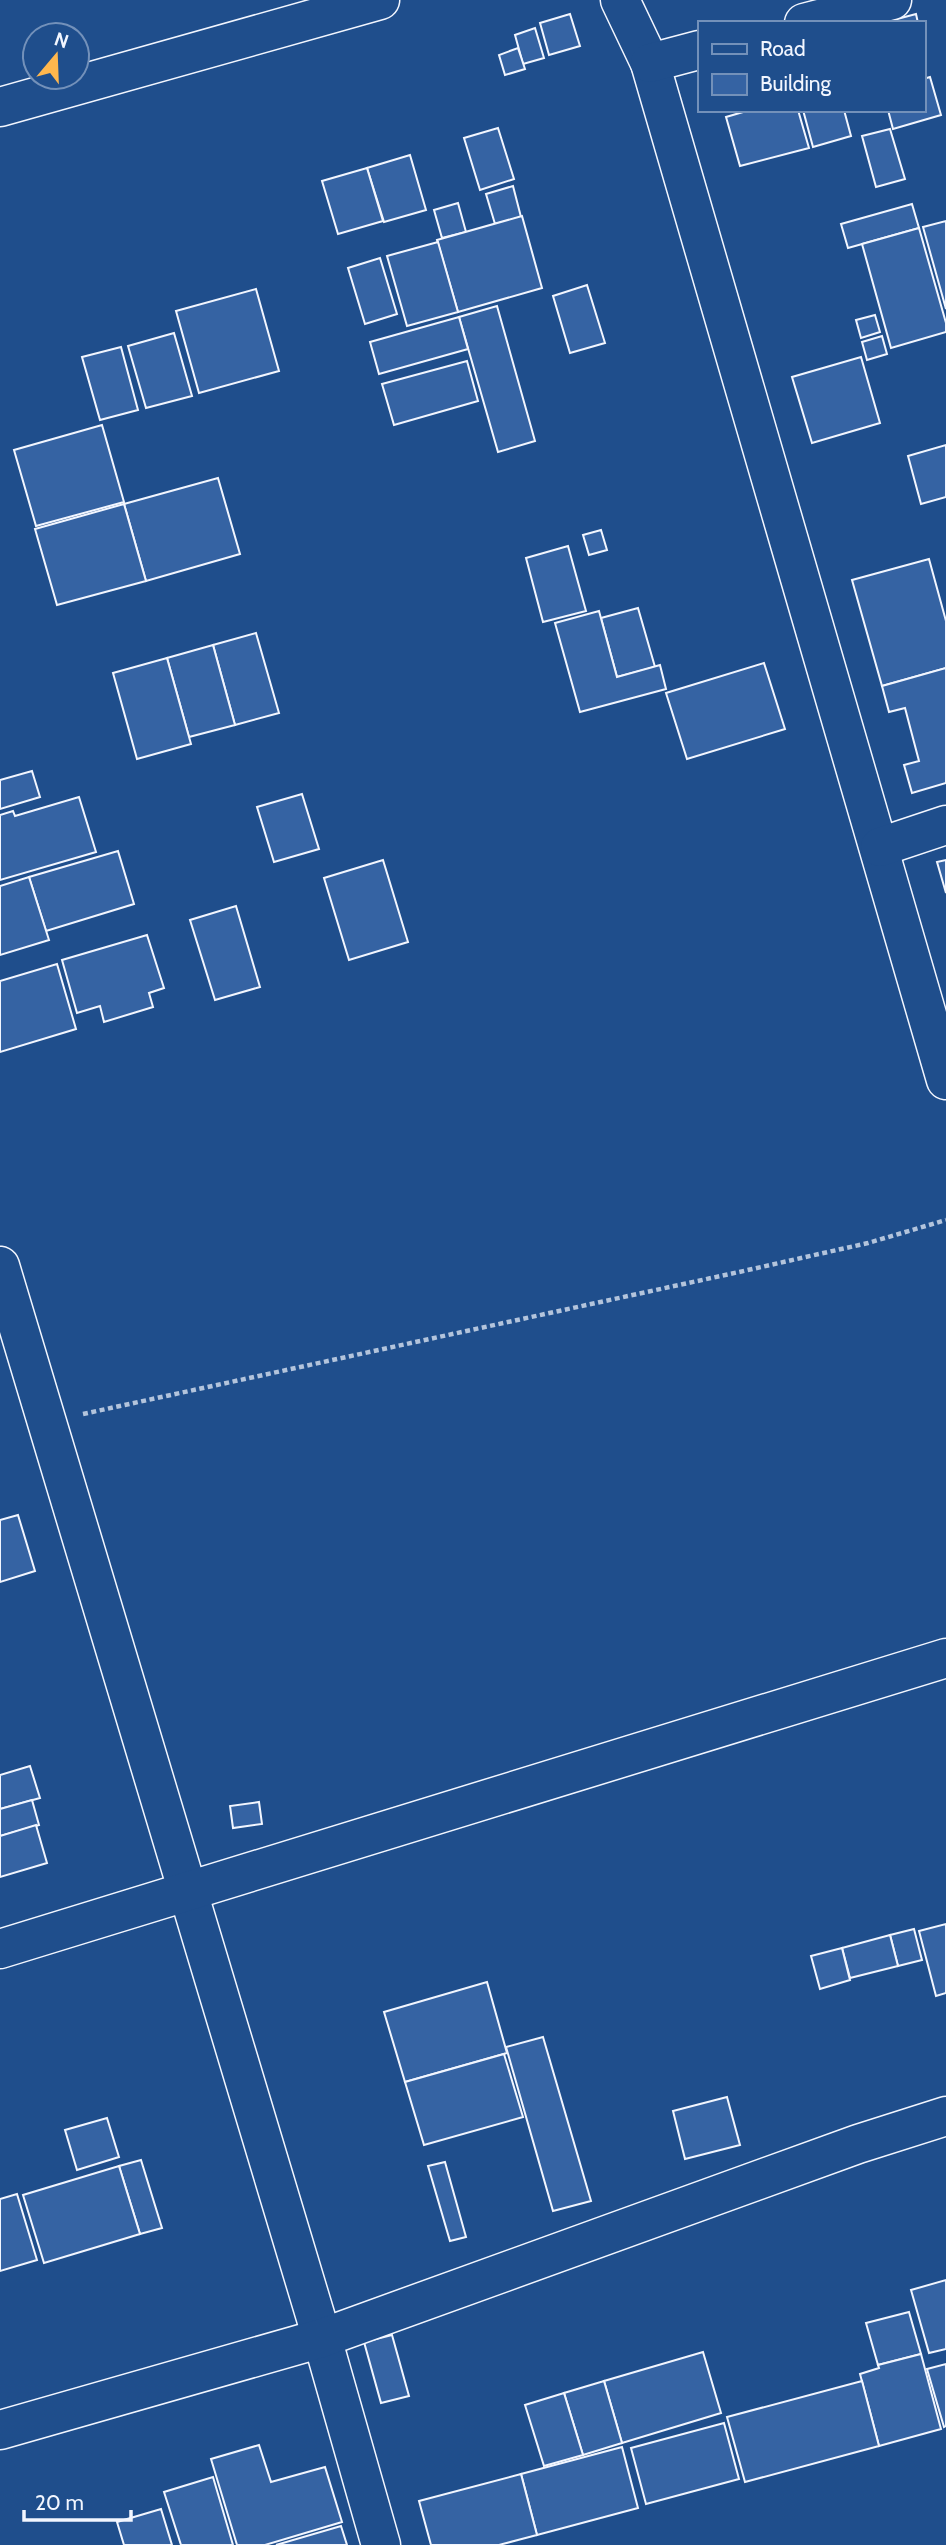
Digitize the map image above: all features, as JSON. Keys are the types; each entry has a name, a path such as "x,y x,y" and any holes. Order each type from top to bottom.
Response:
{"street":[{"path":"0,107 380,0"},
{"path":"620,0 650,63 946,1080"},
{"path":"812,21 892,0"},
{"path":"650,63 698,50"},
{"path":"880,847 946,825"},
{"path":"0,1266 322,2338 381,2545"},
{"path":"0,1949 946,1658"},
{"path":"0,2430 322,2338 858,2144 946,2116"}],"path":[{"path":"46,1422 739,1272 868,1243 946,1220"}],"building":[{"path":"570,14 580,46 549,55 540,23"},
{"path":"916,14 918,21 890,21"},
{"path":"535,28 544,58 523,64 515,35"},
{"path":"518,48 525,69 505,75 499,55"},
{"path":"930,77 941,115 893,129 889,112 925,112 925,78"},
{"path":"743,112 799,112 809,148 740,166 726,117"},
{"path":"804,112 845,112 851,136 813,147"},
{"path":"498,128 514,179 480,190 464,138"},
{"path":"890,129 905,179 876,187 862,136"},
{"path":"410,155 426,210 384,222 367,168"},
{"path":"367,168 383,221 338,234 322,181"},
{"path":"513,186 521,217 495,224 486,194"},
{"path":"458,203 466,232 442,238 434,210"},
{"path":"912,204 919,228 848,248 841,224"},
{"path":"522,216 542,288 458,312 437,240"},
{"path":"946,221 946,309 923,227"},
{"path":"919,228 946,323 946,332 891,348 862,244"},
{"path":"438,242 458,312 407,326 387,256"},
{"path":"380,258 397,314 365,324 348,268"},
{"path":"587,285 605,343 570,353 553,296"},
{"path":"256,289 279,371 199,393 176,311"},
{"path":"497,306 535,441 498,452 459,317"},
{"path":"875,315 880,332 861,338 856,320"},
{"path":"459,317 468,349 379,374 370,342"},
{"path":"174,333 192,396 146,408 128,346"},
{"path":"882,336 887,354 867,360 862,342"},
{"path":"121,347 138,410 100,420 82,357"},
{"path":"861,357 880,423 812,443 792,377"},
{"path":"467,361 478,401 394,425 382,384"},
{"path":"102,425 124,502 36,526 14,450"},
{"path":"946,445 946,497 921,504 908,456"},
{"path":"218,478 240,554 146,581 124,504"},
{"path":"124,504 146,581 57,605 35,529"},
{"path":"601,530 607,550 589,555 583,535"},
{"path":"568,546 586,611 543,622 526,558"},
{"path":"929,559 946,621 946,668 882,686 852,580"},
{"path":"638,608 655,667 617,677 601,618"},
{"path":"599,611 617,677 660,665 666,689 580,712 555,623"},
{"path":"256,633 279,713 235,725 213,645"},
{"path":"213,645 235,725 189,737 167,658"},
{"path":"167,658 191,744 137,759 113,673"},
{"path":"764,663 785,729 687,759 666,693"},
{"path":"946,668 946,783 912,793 904,765 919,761 905,708 889,712 882,686"},
{"path":"32,771 40,797 0,809 0,780"},
{"path":"302,794 319,849 274,862 257,807"},
{"path":"79,797 96,852 0,880 0,815 13,811 15,816"},
{"path":"118,851 134,904 46,931 29,877"},
{"path":"383,860 408,942 349,960 324,878"},
{"path":"946,860 946,893 937,862"},
{"path":"29,877 49,940 0,955 0,886"},
{"path":"236,906 260,987 215,1000 190,920"},
{"path":"147,935 164,988 149,993 153,1007 104,1022 100,1006 77,1013 62,960"},
{"path":"57,964 76,1029 0,1052 0,981"},
{"path":"18,1515 35,1571 0,1582 0,1520"},
{"path":"30,1766 40,1798 0,1809 0,1775"},
{"path":"32,1800 39,1825 0,1836 0,1809"},
{"path":"259,1802 262,1824 233,1828 230,1806"},
{"path":"36,1825 47,1863 0,1877 0,1836"},
{"path":"946,1924 946,1993 936,1996 919,1931"},
{"path":"914,1929 922,1960 898,1966 890,1935"},
{"path":"890,1935 898,1966 850,1978 842,1948"},
{"path":"842,1948 850,1980 820,1989 811,1956"},
{"path":"487,1982 507,2053 405,2082 384,2012"},
{"path":"543,2037 591,2201 553,2211 506,2047"},
{"path":"504,2054 523,2117 424,2145 405,2082"},
{"path":"727,2097 740,2145 685,2159 673,2111"},
{"path":"107,2118 119,2157 77,2170 65,2130"},
{"path":"141,2160 162,2228 140,2234 119,2166"},
{"path":"445,2162 466,2237 450,2241 428,2166"},
{"path":"119,2166 140,2234 44,2263 23,2195"},
{"path":"17,2194 37,2260 0,2271 0,2199"},
{"path":"946,2280 946,2349 929,2353 911,2290"},
{"path":"909,2312 921,2354 878,2365 866,2323"},
{"path":"392,2335 409,2396 381,2403 364,2342"},
{"path":"703,2352 721,2413 622,2443 604,2381"},
{"path":"921,2354 941,2429 879,2446 860,2374 879,2368 878,2365"},
{"path":"946,2364 946,2426 944,2427 927,2369"},
{"path":"604,2381 622,2443 583,2455 564,2393"},
{"path":"862,2381 879,2446 745,2482 727,2417"},
{"path":"564,2393 583,2455 544,2466 525,2405"},
{"path":"724,2423 739,2479 646,2504 631,2448"},
{"path":"259,2445 271,2482 325,2467 342,2522 265,2545 237,2545 211,2459"},
{"path":"622,2447 638,2508 537,2535 521,2474"},
{"path":"521,2474 537,2535 499,2545 431,2545 419,2501"},
{"path":"213,2477 233,2545 181,2545 164,2492"},
{"path":"161,2509 172,2545 124,2545 117,2522"},
{"path":"341,2526 347,2545 276,2545"}]}
